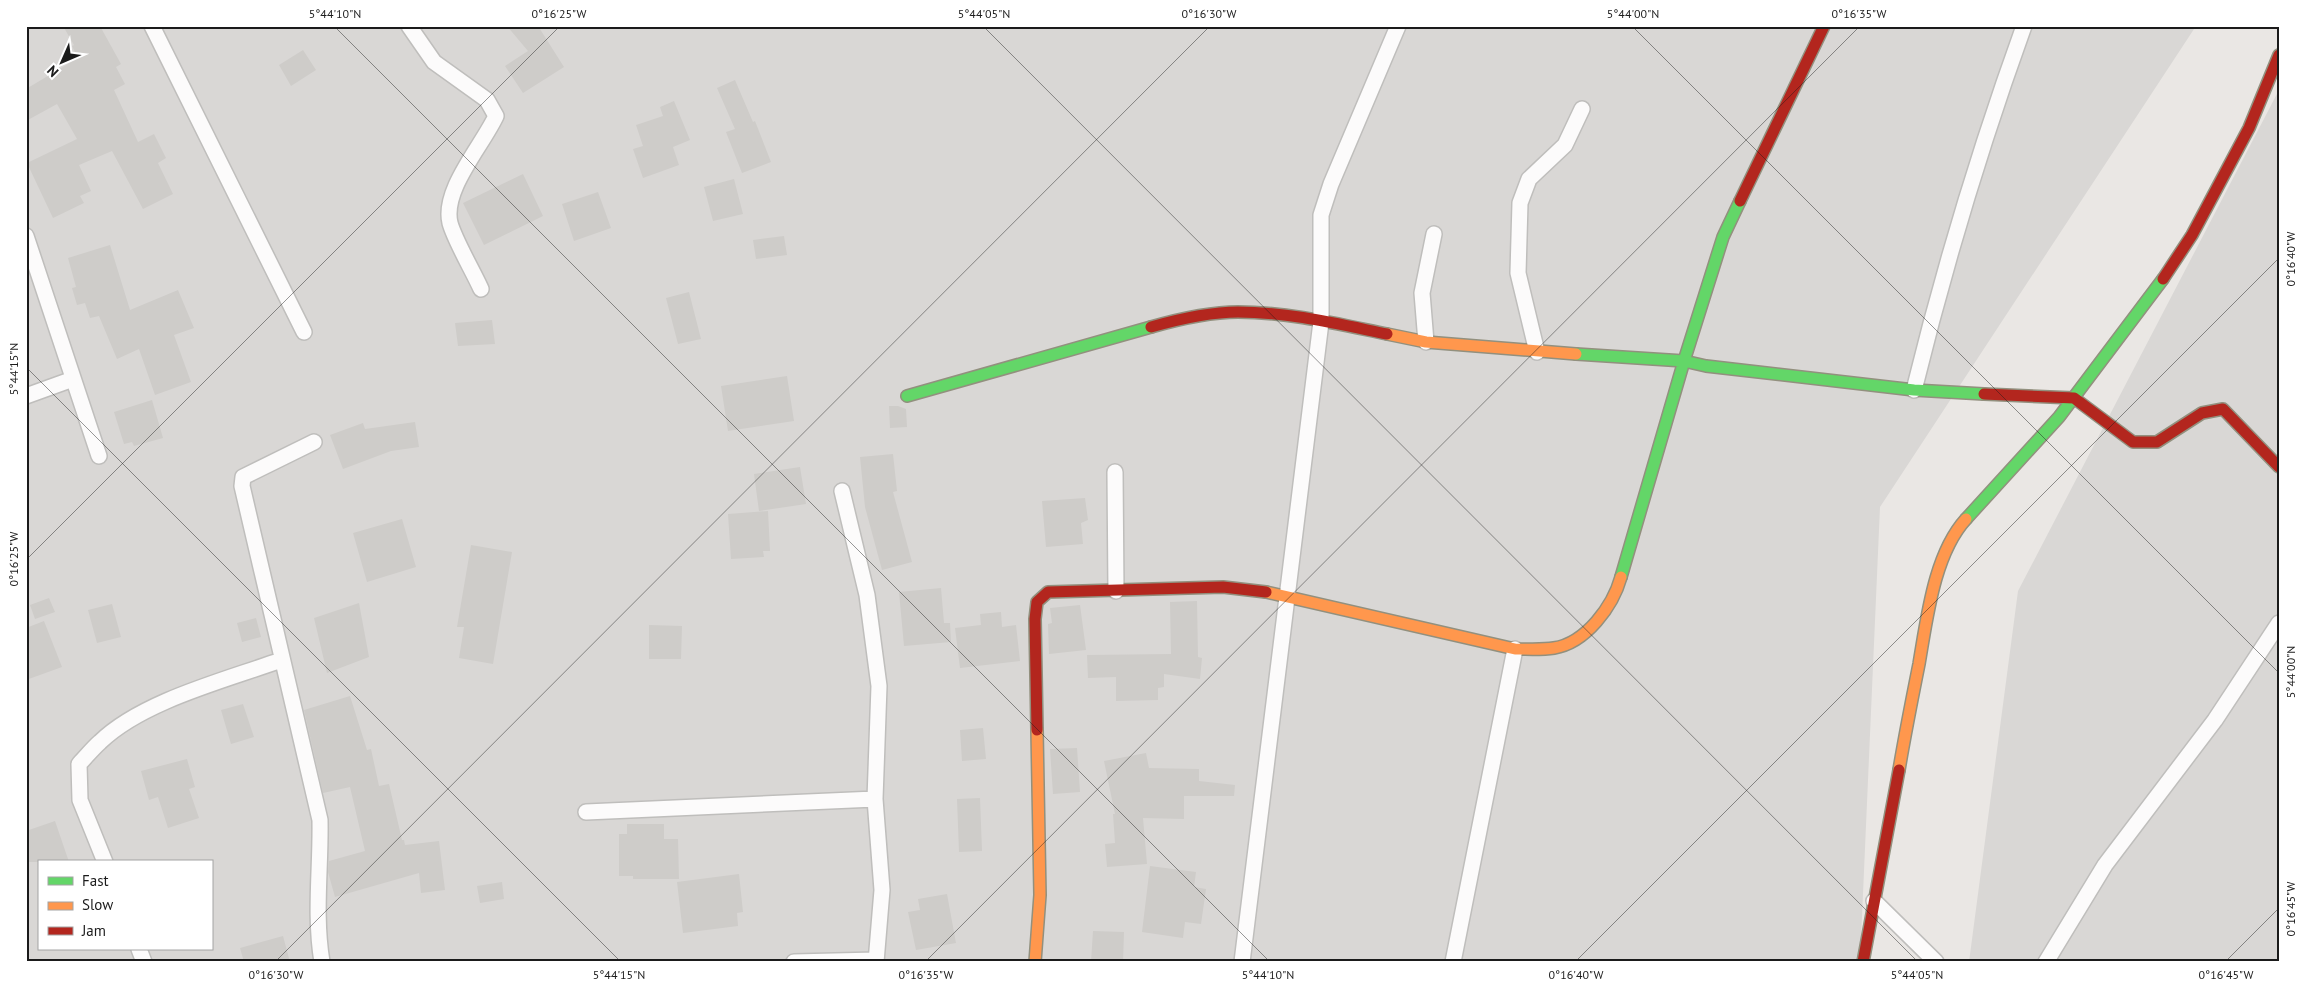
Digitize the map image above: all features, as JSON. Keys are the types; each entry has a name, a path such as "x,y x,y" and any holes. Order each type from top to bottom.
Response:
{"street":[{"path":"152,26 304,332"},
{"path":"409,26 434,62 487,100 496,116 488,134 452,192 450,222 481,289"},
{"path":"1242,962 1321,322 1321,215 1331,184 1398,26"},
{"path":"1035,962 1040,895 1035,619 1037,602 1048,592 1223,587 1260,591 1515,649 1556,648 1588,633 1617,591 1722,237 1824,26"},
{"path":"1914,390 1934,310 2006,76 2024,26"},
{"path":"1863,962 1926,624 1940,566 1957,529 2059,417 2149,300 2192,235 2249,128 2279,55"},
{"path":"1537,352 1518,273 1520,203 1529,179 1565,145 1582,109"},
{"path":"1426,342 1422,292 1434,234"},
{"path":"26,236 99,456"},
{"path":"907,396 1184,318 1237,312 1290,315 1426,342 1537,352 1684,360 1706,366 1914,390 2074,398 2133,442 2157,442 2202,413 2223,409 2279,467"},
{"path":"26,396 73,379"},
{"path":"314,442 243,477 242,486 281,660 320,820 317,902 318,937 322,962"},
{"path":"1115,472 1116,591"},
{"path":"794,962 876,961 882,890 875,799 879,686 867,595 842,492"},
{"path":"2046,962 2105,865 2215,720 2279,623"},
{"path":"1453,962 1515,649"},
{"path":"104,860 80,800 79,764 101,741 132,718 179,697 281,660"},
{"path":"586,812 875,799"},
{"path":"1874,901 1936,962"},
{"path":"139,950 144,962"}],"shaded area":[{"path":"26,26 2196,26 1880,507 1860,962 26,962"},
{"path":"2279,90 2279,962 1969,962 2018,591"}],"building":[{"path":"63,26 100,26 121,64 116,67 125,84 114,90 138,142 154,134 166,158 158,163 173,194 143,209 112,151 79,165 91,191 80,196 84,203 53,218 27,163 77,139 57,104 26,121 26,89 78,58 72,46 74,45"},
{"path":"507,26 538,26 564,67 523,93 505,66 528,51"},
{"path":"303,50 316,70 291,86 279,65"},
{"path":"735,80 753,122 755,121 771,162 742,173 726,132 735,129 717,88"},
{"path":"674,101 690,140 673,147 679,165 643,178 633,149 643,146 636,125 663,116 660,107"},
{"path":"523,174 543,216 484,245 463,203"},
{"path":"734,179 743,214 713,221 704,187"},
{"path":"598,192 611,228 574,241 562,204"},
{"path":"784,236 787,255 756,259 753,240"},
{"path":"110,245 130,310 178,290 194,328 174,335 191,382 155,395 139,349 117,359 99,316 90,318 85,303 77,305 72,288 76,287 68,258"},
{"path":"689,292 701,339 678,344 666,298"},
{"path":"492,320 495,344 458,346 455,323"},
{"path":"787,376 794,421 728,431 721,386"},
{"path":"152,400 163,438 134,446 132,442 124,444 114,412"},
{"path":"889,406 898,406 906,409 907,427 890,428"},
{"path":"415,422 419,447 391,451 343,469 330,435 363,423 365,429"},
{"path":"893,454 897,491 893,492 912,562 882,570 865,507 860,457"},
{"path":"800,467 806,504 759,511 754,474"},
{"path":"1085,498 1088,520 1081,523 1083,544 1046,547 1042,501"},
{"path":"768,511 770,551 763,551 764,557 731,559 728,514"},
{"path":"402,519 416,567 367,582 353,533"},
{"path":"471,545 512,552 493,664 459,658 464,627 457,627"},
{"path":"941,588 944,623 950,623 951,642 904,646 899,592"},
{"path":"49,598 55,612 35,619 30,605"},
{"path":"1197,601 1198,657 1202,658 1200,679 1164,674 1164,687 1158,688 1158,700 1116,701 1116,677 1088,678 1087,655 1171,654 1170,602"},
{"path":"359,603 369,657 327,673 314,618"},
{"path":"112,604 121,637 97,643 88,610"},
{"path":"1080,605 1086,650 1049,654 1048,624 1052,623 1050,608"},
{"path":"1001,612 1002,627 1016,625 1020,661 960,668 955,628 981,625 980,614"},
{"path":"256,618 261,637 242,642 237,623"},
{"path":"44,621 62,667 26,680 26,628"},
{"path":"649,625 682,626 681,659 649,659"},
{"path":"350,696 367,750 371,749 379,786 389,784 402,840 404,840 405,845 439,841 445,890 421,893 419,873 335,897 328,872 329,861 365,851 350,787 323,793 304,710"},
{"path":"243,704 254,737 231,744 221,710"},
{"path":"983,728 986,759 962,761 960,730"},
{"path":"1077,748 1080,792 1053,794 1050,749"},
{"path":"1146,753 1149,768 1199,769 1199,781 1235,785 1234,796 1184,796 1184,819 1143,818 1147,864 1107,867 1105,844 1115,843 1113,814 1115,814 1104,761"},
{"path":"187,759 195,787 189,789 199,818 168,828 158,797 149,800 141,771"},
{"path":"980,798 982,851 959,852 957,799"},
{"path":"55,821 68,860 26,862 26,831"},
{"path":"627,824 664,824 664,839 678,839 679,879 633,879 633,876 619,876 619,834 627,834"},
{"path":"1150,866 1196,872 1194,887 1206,889 1201,924 1185,922 1183,938 1142,932"},
{"path":"739,874 743,912 737,913 738,926 683,933 677,882"},
{"path":"502,882 504,899 480,903 477,886"},
{"path":"947,894 956,943 916,950 908,912 920,910 918,899"},
{"path":"1093,931 1124,932 1123,962 1091,962"},
{"path":"283,936 290,962 244,962 240,948"}],"traffic: fast":[{"path":"1621,577 1684,361 1723,237 1740,201"},
{"path":"1966,519 2059,417 2163,279"},
{"path":"907,396 1151,327"},
{"path":"1576,354 1684,361 1706,366 1914,390 1984,394"}],"traffic: slow":[{"path":"1387,334 1426,342 1576,354"},
{"path":"1899,770 1933,587 1946,550 1955,533 1966,519"},
{"path":"1266,592 1515,649 1545,649 1566,645 1587,631 1612,600 1621,577"},
{"path":"1035,962 1040,895 1037,730"}],"traffic: jam":[{"path":"1740,201 1824,26"},
{"path":"2163,279 2192,235 2249,128 2279,55"},
{"path":"1151,327 1205,315 1238,312 1276,314 1313,319 1387,334"},
{"path":"1984,394 2074,398 2133,442 2157,442 2202,413 2223,409 2279,467"},
{"path":"1037,730 1035,619 1037,602 1048,592 1223,587 1266,592"},
{"path":"1863,962 1899,770"}]}
